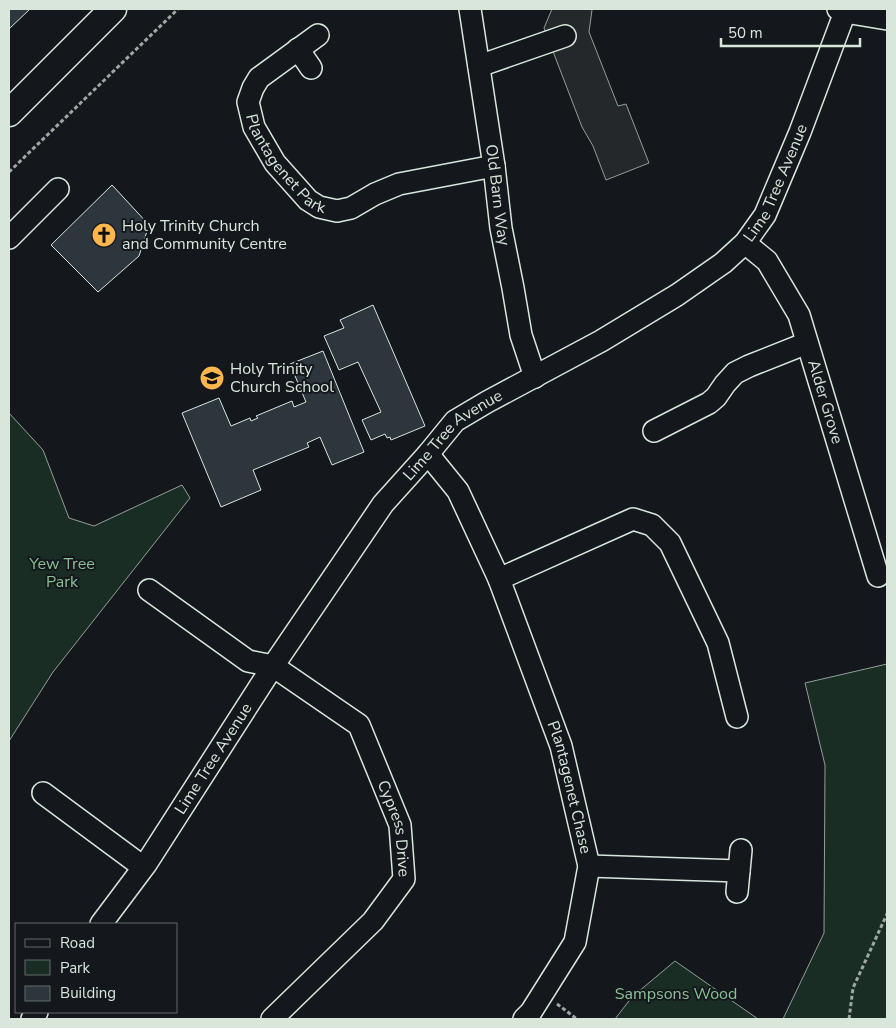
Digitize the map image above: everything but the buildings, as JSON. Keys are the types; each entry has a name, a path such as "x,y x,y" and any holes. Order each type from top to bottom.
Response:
{"main road":[{"path":"9,113 112,9"}],"street":[{"name":"Old Barn Way","path":"470,9 494,166 501,228 521,335 535,377"},
{"path":"842,10 887,19"},
{"name":"Lime Tree Avenue","path":"102,923 143,867 273,666 383,504 455,421 470,411 601,341 678,295 722,263 745,243 765,215 800,132 842,10"},
{"name":"Plantagenet Park","path":"318,34 259,78 252,88 248,102 254,128 275,163 308,200 319,207 337,211 351,208 375,194 399,184 494,166"},
{"path":"479,66 566,36"},
{"path":"298,49 311,68"},
{"path":"9,238 58,189"},
{"name":"Alder Grove","path":"745,243 767,260 798,316 878,576"},
{"path":"654,430 709,403 735,373 807,343"},
{"name":"Plantagenet Chase","path":"428,454 458,491 499,579 561,746 589,866 575,942 531,1012 524,1019"},
{"path":"499,579 633,518 652,525 670,543 718,643 737,717"},
{"path":"149,590 248,661 273,666"},
{"name":"Cypress Drive","path":"272,1019 373,921 404,879 400,825 360,725 273,666"},
{"path":"43,793 143,867"},
{"path":"737,892 741,850"},
{"path":"589,866 739,871"}],"path":[{"path":"9,172 178,9"},
{"path":"849,1019 852,988 887,914"}],"green space":[{"name":"Yew Tree Park","path":"9,413 43,450 69,518 94,526 182,485 190,498 53,672 9,741"},
{"name":"Sampsons Wood","path":"887,664 887,1019 783,1019 824,933 825,765 805,683"},
{"name":"Sampsons Wood","path":"675,961 758,1019 615,1019 632,997"}],"shaded area":[{"path":"552,9 592,10 589,32 618,106 626,104 649,163 606,180 593,146 582,127 544,28"}],"place":[{"name":"Holy Trinity Church and Community Centre","path":"104,235"},
{"name":"Holy Trinity Church School","path":"212,378"}]}
